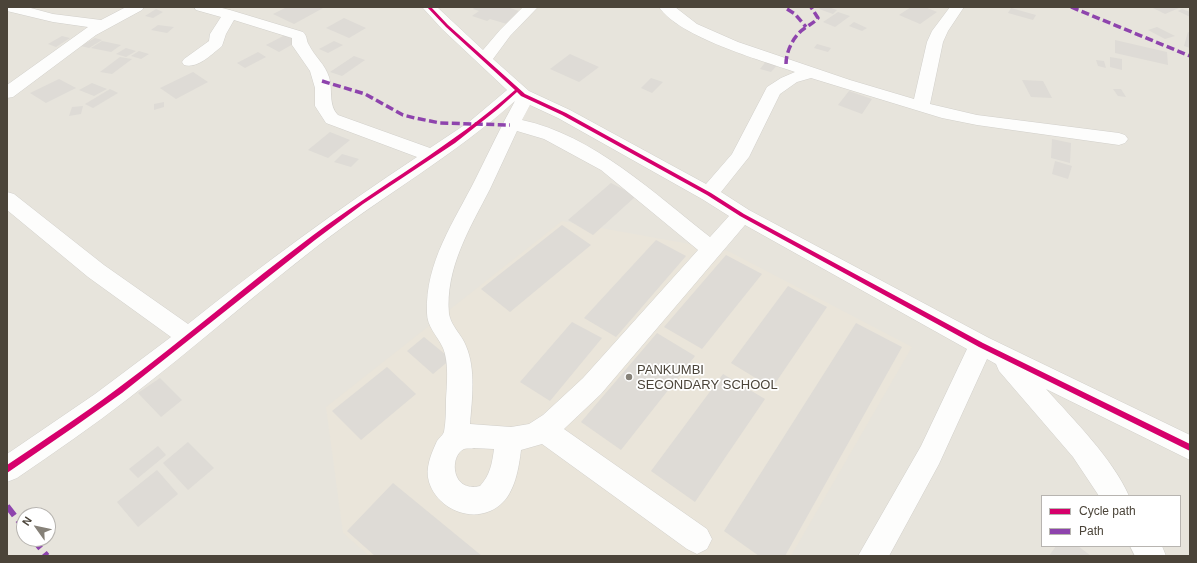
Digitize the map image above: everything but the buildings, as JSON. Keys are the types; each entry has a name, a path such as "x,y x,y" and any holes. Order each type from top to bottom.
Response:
{"street":[{"path":"10,7 53,18 103,25"},
{"path":"7,93 68,48 103,25 137,7"},
{"path":"201,7 260,22 300,37 300,44 310,57 320,76 323,87 323,107 332,119 433,156"},
{"path":"429,7 447,26 521,93 564,114 709,194 742,215 990,350 1190,448"},
{"path":"484,60 505,33 531,7"},
{"path":"666,7 692,27 711,36 844,84 962,118 1119,139"},
{"path":"921,105 935,42 940,30 957,7"},
{"path":"190,62 217,43 218,34 230,14"},
{"path":"709,194 740,157 773,92 781,84 800,74 812,73"},
{"path":"7,469 134,380 258,279 340,218 481,123 521,93"},
{"path":"456,440 458,389 456,352 453,341 439,322 438,292 441,270 454,235 479,190 510,125 521,93"},
{"path":"510,125 523,126 550,134 608,166 711,249"},
{"path":"7,199 96,271 188,337"},
{"path":"508,438 505,469 497,487 486,498 469,502 452,495 441,479 442,462 447,449 456,440 468,437 508,438 534,435 552,423 592,386 742,215"},
{"path":"990,350 1082,448 1114,495"},
{"path":"873,556 990,350"},
{"path":"542,429 697,539"},
{"path":"1146,547 1151,556"}],"shaded area":[{"path":"7,7 1190,7 1190,556 7,556"},
{"name":"PANKUMBI SECONDARY SCHOOL","path":"562,221 728,251 912,347 791,556 369,556 343,533 326,407"}],"marked path":[{"path":"786,64 787,55 794,40 803,29 818,18 811,7"},
{"path":"1071,7 1190,56"},
{"path":"787,9 795,14 806,27"},
{"path":"322,81 365,94 403,115 415,118 440,123 510,125"},
{"path":"7,506 16,518"},
{"path":"40,547 47,556"}],"cycle path":[{"path":"429,7 447,26 523,95 564,114 709,194 742,215 981,345 1190,448"},
{"path":"7,469 119,391 313,238 361,203 453,142 497,108 517,90"}],"place":[{"name":"PANKUMBI SECONDARY SCHOOL","path":"629,377"}]}
